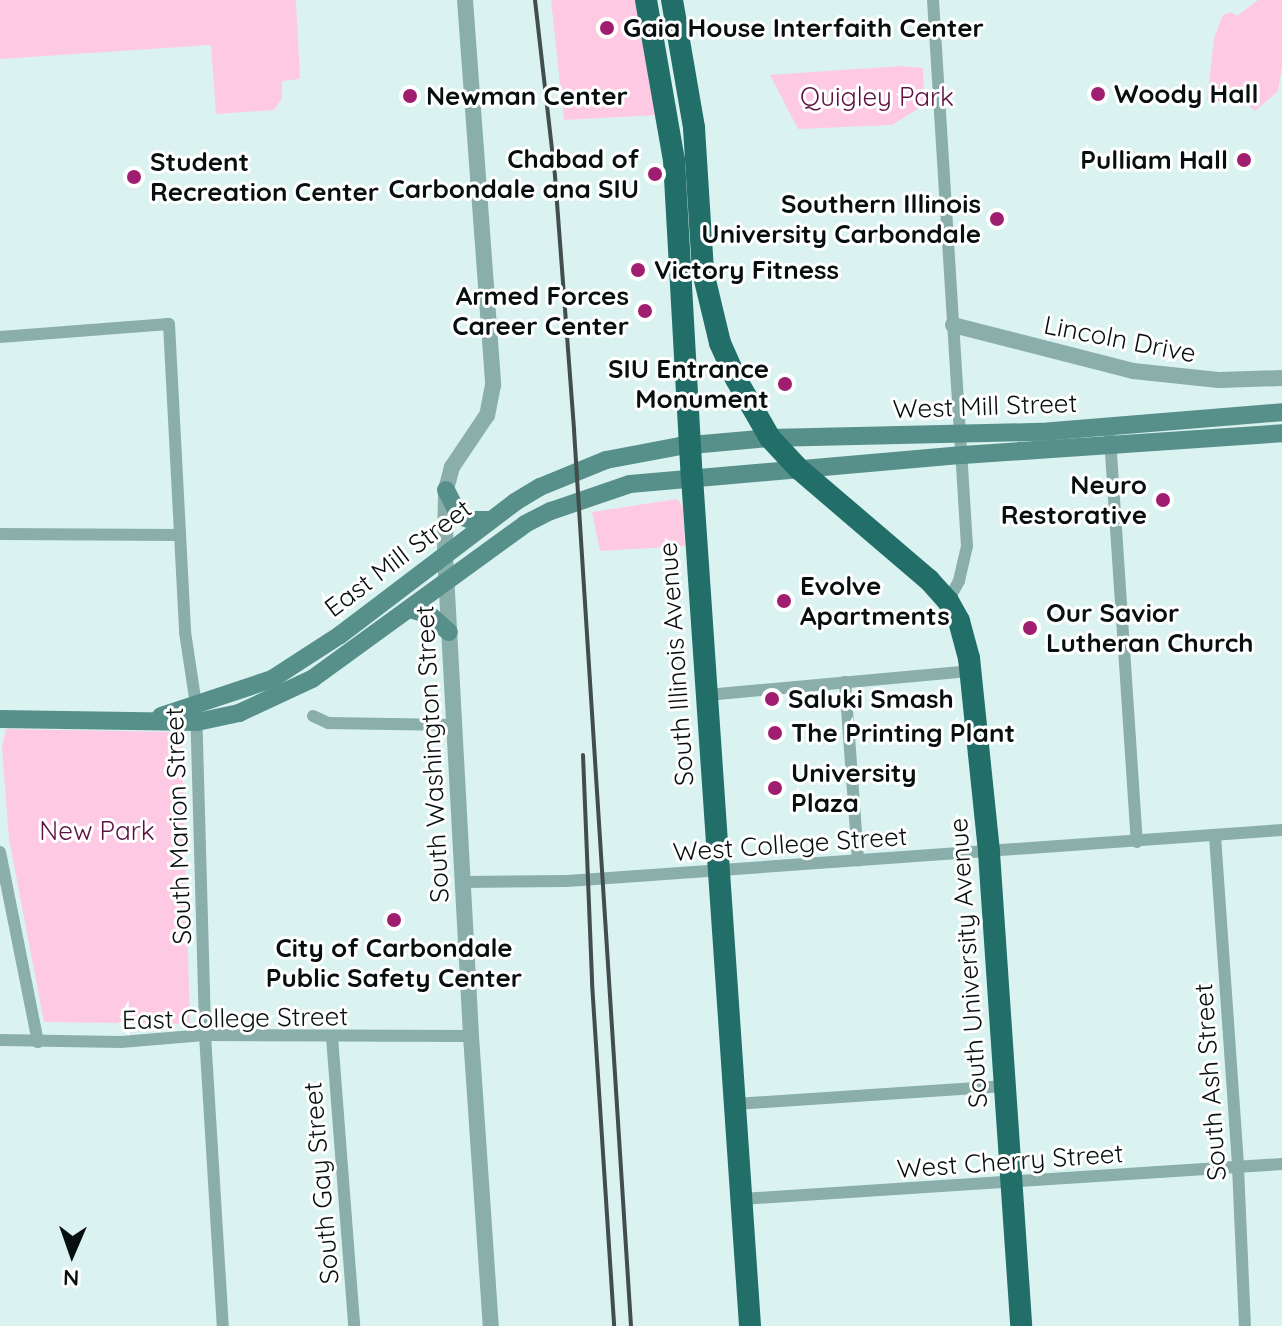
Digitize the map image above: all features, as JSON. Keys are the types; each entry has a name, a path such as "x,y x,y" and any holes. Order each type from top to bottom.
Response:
{"highway":[{"name":"South Illinois Avenue","path":"646,0 674,160 692,477 750,1326"},
{"path":"672,0 690,97 703,272 720,343 736,379 770,438 799,469 929,580 948,601"},
{"name":"South University Avenue","path":"948,601 959,621 972,671 989,853 1021,1326"}],"main road":[{"name":"West Mill Street","path":"692,477 963,455 1282,412"},
{"name":"West Mill Street","path":"690,445 770,438 1282,433"},
{"name":"East Mill Street","path":"196,714 272,679 307,658 540,487 606,460 690,445"},
{"name":"East Mill Street","path":"0,719 140,722 196,714 239,713 278,698 312,679 448,583 496,542 551,511 617,487 692,477"},
{"path":"446,490 459,516 471,520 491,520"},
{"path":"410,609 431,616 449,632"}],"street":[{"name":"South Washington Street","path":"465,0 493,385 487,415 452,467 446,490 445,555 471,1036 491,1326"},
{"path":"933,0 967,546 959,581 948,601"},
{"name":"South Marion Street","path":"0,337 169,324 185,632 196,714 205,1035 223,1326"},
{"name":"Lincoln Drive","path":"953,325 1133,371 1219,380 1282,378"},
{"path":"1110,436 1137,842"},
{"path":"0,534 180,535"},
{"path":"707,695 972,671"},
{"path":"845,682 858,861"},
{"path":"313,716 328,723 453,725"},
{"name":"West College Street","path":"463,882 587,879 1282,830"},
{"name":"South Ash Street","path":"1215,836 1238,1167 1245,1326"},
{"path":"0,852 38,1042"},
{"name":"East College Street","path":"0,1040 121,1042 205,1035 471,1036"},
{"name":"South Gay Street","path":"332,1037 354,1326"},
{"path":"735,1104 1005,1086"},
{"name":"West Cherry Street","path":"742,1199 1012,1184 1282,1164"}],"green space":[{"path":"0,0 296,0 300,79 282,81 282,98 274,110 216,114 211,45 0,59"},
{"path":"551,0 636,0 659,115 564,120"},
{"path":"1258,0 1282,0 1282,66 1278,91 1255,111 1245,102 1207,101 1214,38 1223,15 1231,12 1237,16"},
{"name":"Quigley Park","path":"901,66 923,68 924,105 892,125 798,129 770,75"},
{"path":"677,499 683,507 685,546 600,551 592,512"},
{"name":"New Park","path":"6,729 174,732 182,744 190,1024 44,1022 9,839 2,746"}],"railway":[{"path":"535,0 555,176 574,430 631,1326"},
{"path":"583,755 592,983 614,1326"}],"place":[{"name":"Gaia House Interfaith Center","path":"607,28"},
{"name":"Woody Hall","path":"1098,94"},
{"name":"Newman Center","path":"410,96"},
{"name":"Pulliam Hall","path":"1244,160"},
{"name":"Chabad of Carbondale ana SIU","path":"655,174"},
{"name":"Student Recreation Center","path":"134,177"},
{"name":"Southern Illinois University Carbondale","path":"997,219"},
{"name":"Victory Fitness","path":"638,270"},
{"name":"Armed Forces Career Center","path":"645,311"},
{"name":"SIU Entrance Monument","path":"785,384"},
{"name":"Neuro Restorative","path":"1163,500"},
{"name":"Evolve Apartments","path":"784,601"},
{"name":"Our Savior Lutheran Church","path":"1030,628"},
{"name":"Saluki Smash","path":"772,699"},
{"name":"The Printing Plant","path":"775,733"},
{"name":"University Plaza","path":"775,788"},
{"name":"City of Carbondale Public Safety Center","path":"394,920"}]}
